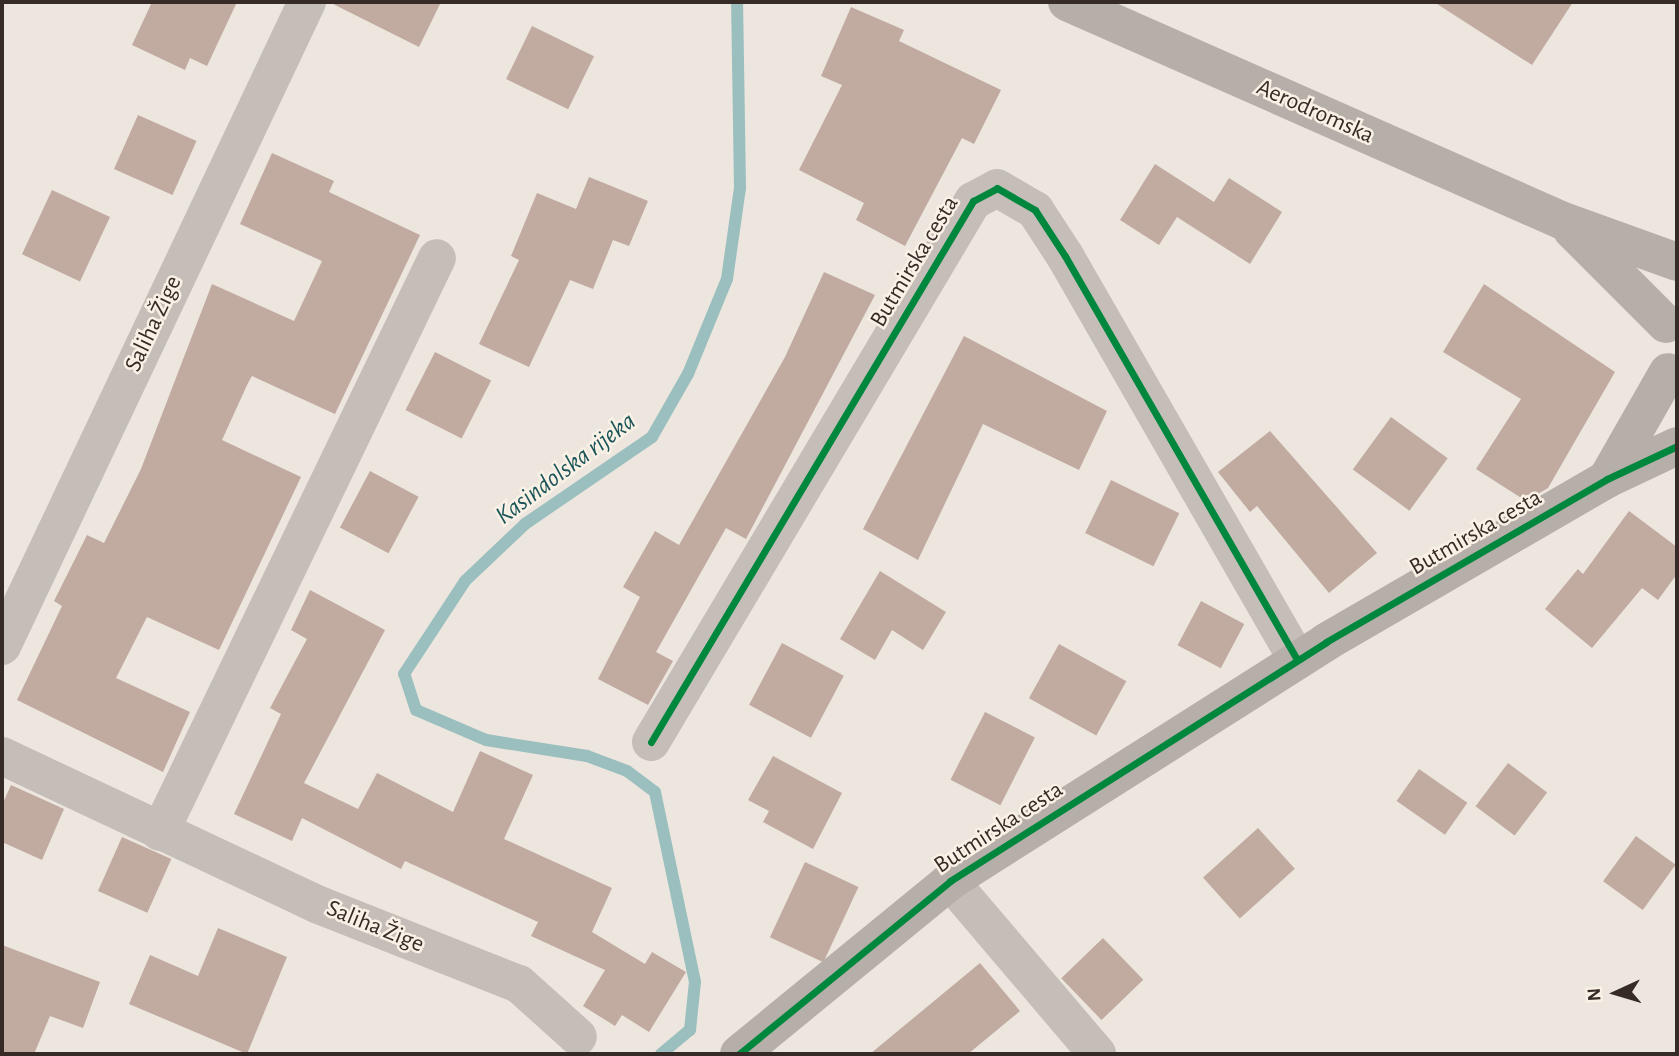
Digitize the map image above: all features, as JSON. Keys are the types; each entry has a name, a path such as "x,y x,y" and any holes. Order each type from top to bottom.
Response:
{"street":[{"name":"Saliha Žige","path":"2,646 307,2"},
{"name":"Aerodromska","path":"1067,2 1563,221 1677,262"},
{"name":"Butmirska cesta","path":"651,742 973,201 997,188 1035,211 1065,256 1297,660"},
{"name":"Aerodromska","path":"1563,221 1671,311"},
{"path":"160,832 437,258"},
{"path":"1607,479 1672,381 1671,311"},
{"name":"Butmirska cesta","path":"739,1054 950,881 1297,660 1607,479 1677,446"},
{"name":"Saliha Žige","path":"2,757 319,905 519,984 578,1037"},
{"name":"Butmirska cesta","path":"950,881 1097,1054"}],"building":[{"path":"152,2 237,2 207,66 190,58 185,70 132,45"},
{"path":"329,2 441,2 419,47"},
{"path":"1434,2 1573,2 1532,65"},
{"path":"851,7 904,30 899,41 1001,90 974,144 962,138 905,246 856,220 864,203 799,170 842,85 821,76"},
{"path":"532,26 594,56 568,109 506,79"},
{"path":"138,115 196,141 172,195 114,169"},
{"path":"272,153 334,181 329,192 420,235 335,414 252,376 248,383 222,440 301,477 219,650 147,617 116,678 190,712 163,772 17,700 62,606 54,601 87,535 104,543 141,469 212,284 294,321 322,261 240,224"},
{"path":"1155,164 1214,202 1229,178 1282,212 1250,264 1177,217 1159,245 1120,220"},
{"path":"589,177 648,201 629,246 613,240 593,289 570,280 529,367 479,344 519,260 511,256 537,193 576,209"},
{"path":"52,190 110,217 80,281 22,254"},
{"path":"824,272 875,295 746,539 726,528 656,652 673,661 648,705 598,679 640,597 623,587 655,531 679,545 785,357"},
{"path":"1484,284 1615,372 1548,488 1526,501 1476,469 1521,399 1443,352"},
{"path":"964,336 1107,411 1079,470 983,424 918,560 863,529"},
{"path":"435,352 491,381 462,439 405,410"},
{"path":"1391,417 1448,458 1409,511 1353,470"},
{"path":"1270,431 1377,553 1329,593 1257,506 1250,512 1218,472"},
{"path":"370,471 419,497 389,553 340,528"},
{"path":"1111,480 1179,513 1153,566 1085,533"},
{"path":"1629,511 1677,547 1677,574 1658,600 1642,588 1592,648 1545,609 1578,569 1583,574"},
{"path":"880,571 946,612 923,650 892,630 875,660 840,639"},
{"path":"310,590 385,630 304,783 358,809 377,773 453,812 480,751 533,775 504,839 612,888 592,932 645,964 652,952 686,972 649,1032 622,1015 615,1026 583,1006 605,970 531,936 538,922 405,861 401,869 302,818 292,841 234,814 281,714 270,708 307,639 291,630"},
{"path":"1201,601 1244,624 1221,668 1178,645"},
{"path":"782,643 844,676 811,738 749,705"},
{"path":"1059,644 1126,681 1096,736 1029,698"},
{"path":"985,712 1035,737 1000,805 950,780"},
{"path":"773,756 842,793 813,849 763,822 769,811 748,800"},
{"path":"1508,763 1547,792 1515,836 1476,806"},
{"path":"1419,769 1467,803 1445,835 1397,801"},
{"path":"11,785 64,809 42,860 2,842 2,805"},
{"path":"1258,828 1295,869 1240,918 1203,878"},
{"path":"1636,836 1676,865 1643,910 1603,881"},
{"path":"122,837 171,859 147,913 98,891"},
{"path":"805,862 858,887 823,962 770,937"},
{"path":"218,928 287,957 247,1054 129,1004 150,955 198,976"},
{"path":"1103,938 1143,980 1102,1020 1061,978"},
{"path":"2,945 100,982 83,1028 50,1016 34,1054 2,1054"},
{"path":"980,963 1020,1011 968,1054 870,1054"}],"waterway":[{"name":"Kasindolska rijeka","path":"661,1054 690,1030 695,982 655,792 627,771 587,756 486,740 416,710 404,674 465,581 525,524 652,437 688,374 727,279 740,188 737,2"}],"cycle path":[{"path":"651,742 973,201 997,188 1035,210 1065,256 1297,660"},
{"path":"739,1054 950,881 1326,642 1607,479 1677,446"}]}
